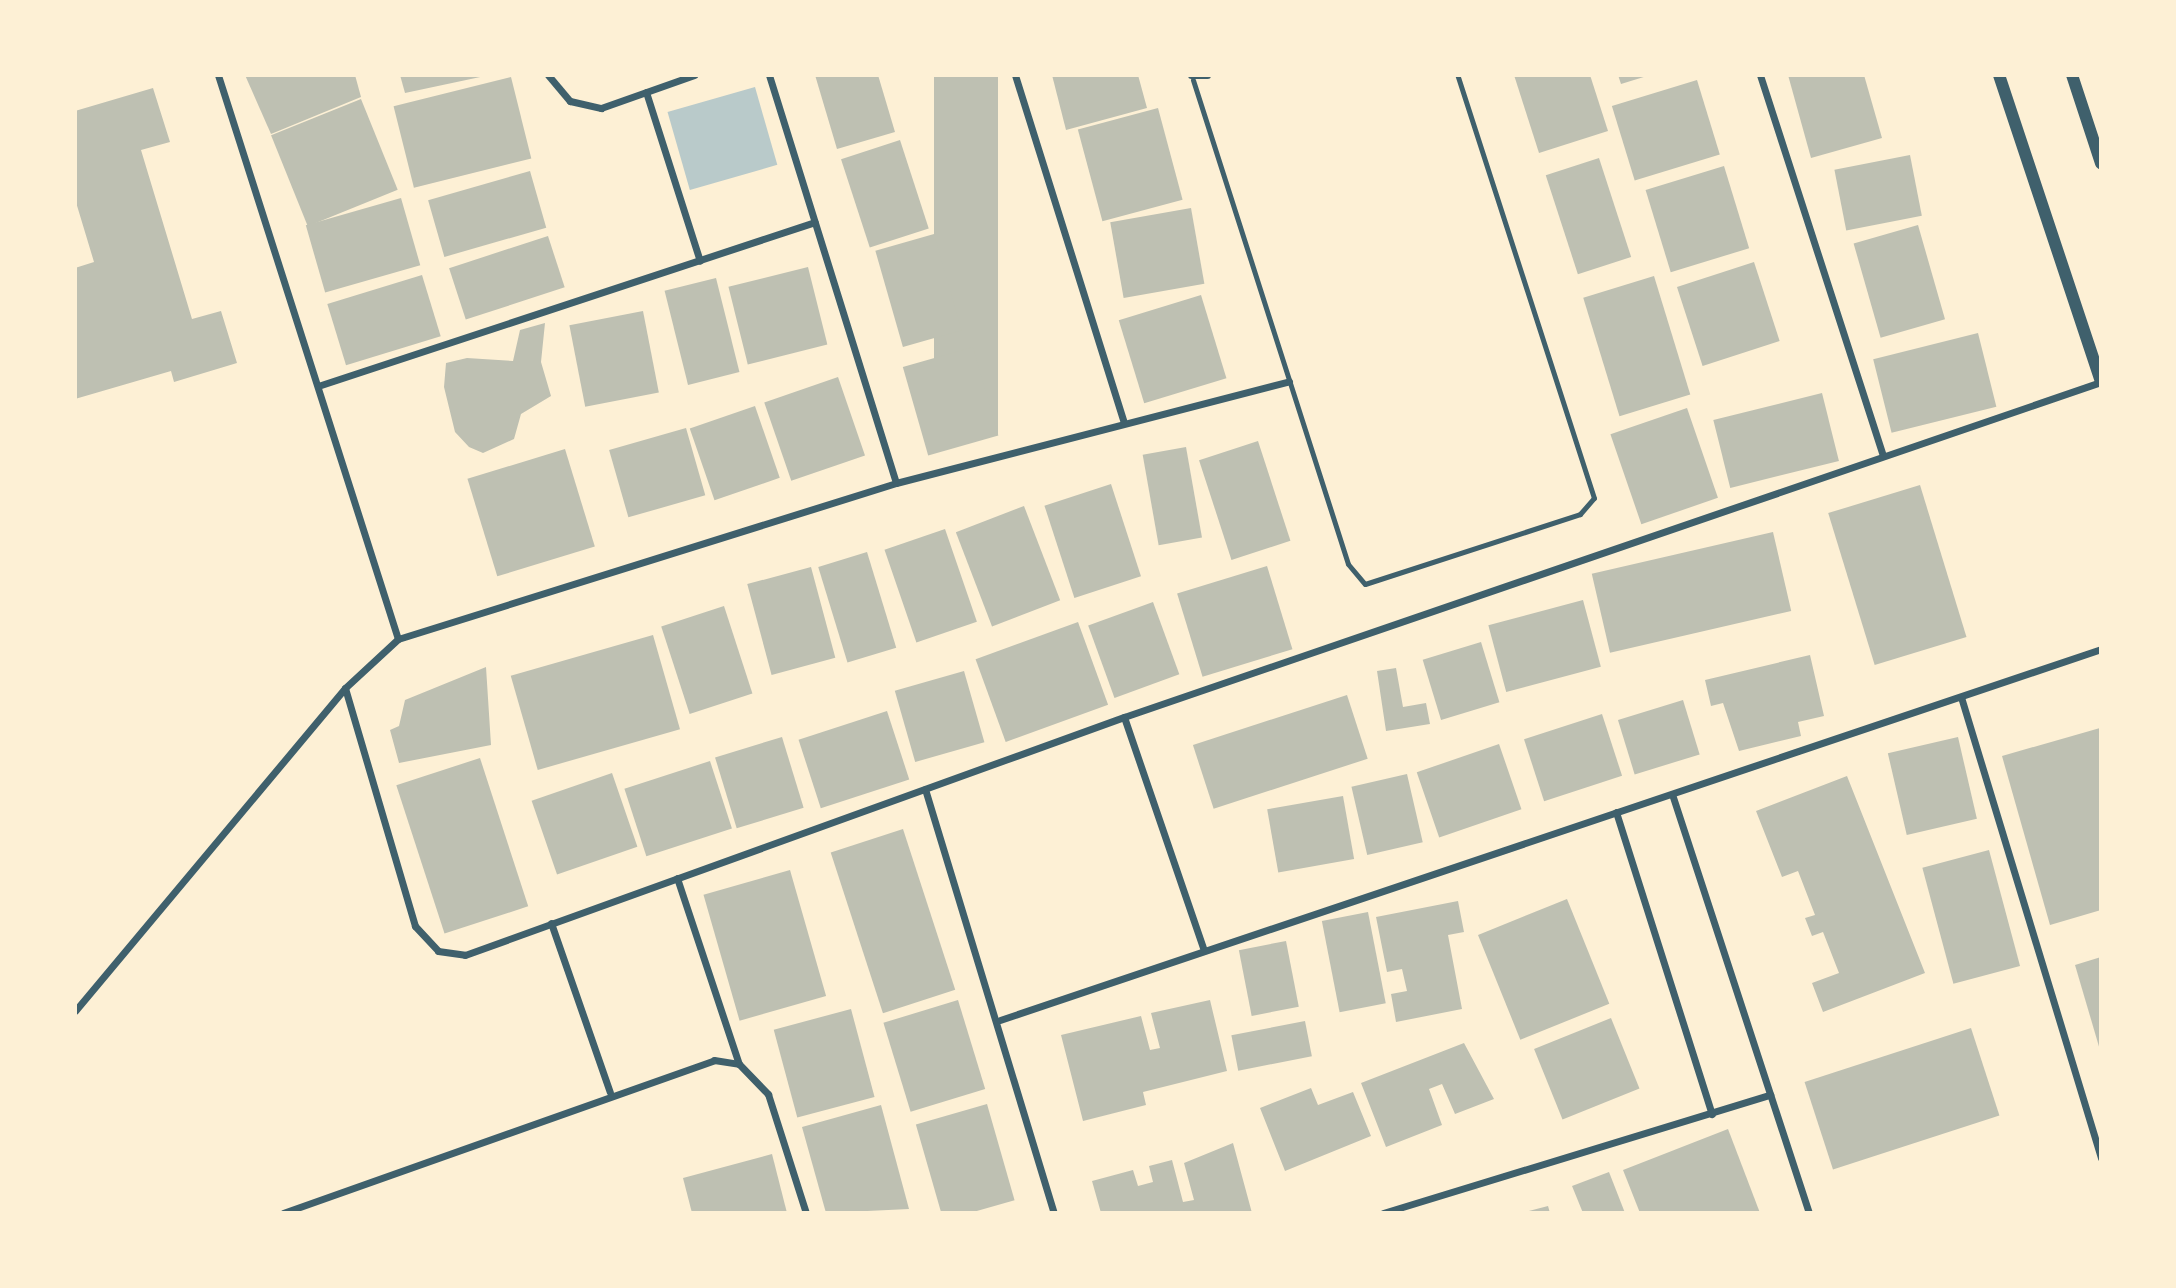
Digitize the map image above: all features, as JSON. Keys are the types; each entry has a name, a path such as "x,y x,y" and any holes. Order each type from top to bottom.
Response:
{"street":[{"path":"218,75 398,639"},
{"path":"548,75 570,101 601,107 694,75"},
{"path":"769,75 896,483"},
{"path":"1014,75 1124,422"},
{"path":"1192,77 1206,75"},
{"path":"1760,75 1883,455"},
{"path":"345,688 419,936 438,951 465,955 1124,717 2101,382 1999,75"},
{"path":"2072,75 2101,163"},
{"path":"646,92 700,261"},
{"path":"318,386 815,222"},
{"path":"75,1011 345,688 398,639 896,483 1289,380"},
{"path":"1000,1020 2101,649"},
{"path":"1961,697 2101,1158"},
{"path":"1124,717 1204,951"},
{"path":"925,789 1000,1020 1054,1213"},
{"path":"1672,794 1809,1213"},
{"path":"1616,812 1712,1114"},
{"path":"677,878 739,1064 768,1094 806,1213"},
{"path":"551,923 610,1092"},
{"path":"283,1213 610,1092 714,1060 739,1064"},
{"path":"1383,1213 1770,1095"}],"lane":[{"path":"1192,77 1348,564 1365,584 1589,509 1591,487 1457,75"}],"shaded area":[{"path":"755,87 777,165 690,190 668,112"}],"building":[{"path":"245,75 355,75 361,97 271,134"},
{"path":"400,75 485,75 485,76 405,93"},
{"path":"815,75 878,75 895,132 837,149"},
{"path":"934,75 998,75 998,435 934,435"},
{"path":"1052,75 1138,75 1147,108 1066,130"},
{"path":"1514,75 1590,75 1608,131 1539,153"},
{"path":"1618,75 1647,75 1647,76 1621,84"},
{"path":"1788,75 1864,75 1882,138 1811,158"},
{"path":"511,77 531,159 414,188 394,106"},
{"path":"1697,80 1720,155 1635,181 1612,106"},
{"path":"153,88 170,142 141,150 192,319 221,311 237,363 174,382 171,371 75,399 75,268 94,262 75,199 75,111"},
{"path":"361,99 398,190 308,226 271,135"},
{"path":"1158,108 1183,200 1102,221 1078,129"},
{"path":"900,140 929,228 870,248 841,159"},
{"path":"1910,155 1922,216 1846,231 1834,170"},
{"path":"1599,158 1631,257 1578,274 1546,175"},
{"path":"1724,166 1749,248 1671,272 1646,190"},
{"path":"530,171 546,228 444,257 428,200"},
{"path":"401,198 420,265 325,293 306,225"},
{"path":"1191,208 1204,284 1124,298 1110,222"},
{"path":"1918,225 1945,319 1881,338 1854,243"},
{"path":"934,234 962,330 903,347 875,251"},
{"path":"548,236 565,287 466,319 449,268"},
{"path":"1754,262 1780,341 1703,366 1677,287"},
{"path":"808,267 827,345 748,364 728,287"},
{"path":"422,275 441,336 346,365 327,304"},
{"path":"1654,276 1690,395 1619,416 1583,298"},
{"path":"716,278 739,372 688,385 665,291"},
{"path":"1201,295 1226,378 1144,403 1119,320"},
{"path":"643,311 659,392 585,407 569,325"},
{"path":"545,323 541,362 551,396 521,414 514,439 483,453 469,447 455,432 444,387 446,363 467,358 513,361 520,330"},
{"path":"1978,333 1996,407 1892,433 1873,359"},
{"path":"973,347 998,435 928,456 903,367"},
{"path":"838,377 865,455 791,481 764,402"},
{"path":"1822,393 1839,461 1730,488 1713,420"},
{"path":"755,406 780,478 715,500 690,428"},
{"path":"1687,408 1718,498 1641,524 1610,434"},
{"path":"686,428 705,495 628,517 609,450"},
{"path":"1258,441 1290,541 1231,560 1199,460"},
{"path":"1186,447 1202,538 1159,545 1143,455"},
{"path":"565,449 595,547 497,576 467,479"},
{"path":"1111,484 1141,576 1074,598 1044,506"},
{"path":"1920,485 1966,637 1875,665 1828,513"},
{"path":"1024,506 1060,600 992,626 956,532"},
{"path":"945,529 977,622 916,642 884,550"},
{"path":"1773,532 1791,611 1610,653 1592,574"},
{"path":"867,552 896,648 847,663 818,567"},
{"path":"1267,566 1292,649 1203,677 1177,593"},
{"path":"811,567 835,658 772,675 747,584"},
{"path":"1583,600 1601,667 1506,692 1488,625"},
{"path":"1153,602 1179,674 1114,698 1088,626"},
{"path":"724,606 752,693 690,714 661,626"},
{"path":"1078,622 1108,705 1006,742 976,659"},
{"path":"653,635 680,729 538,770 511,676"},
{"path":"1481,642 1499,702 1441,720 1423,660"},
{"path":"1810,655 1824,716 1798,722 1801,736 1739,751 1723,703 1711,706 1705,680"},
{"path":"486,667 491,745 399,763 390,730 399,726 405,700"},
{"path":"1396,668 1403,707 1426,703 1430,724 1386,731 1377,671"},
{"path":"964,671 984,742 915,762 895,691"},
{"path":"1347,695 1368,759 1214,809 1193,745"},
{"path":"1683,700 1700,755 1635,774 1618,720"},
{"path":"887,711 909,779 821,808 799,740"},
{"path":"1602,714 1622,776 1544,801 1524,739"},
{"path":"2100,728 2101,910 2050,925 2002,756"},
{"path":"782,737 804,808 737,828 715,757"},
{"path":"1958,737 1977,819 1907,835 1888,753"},
{"path":"1499,744 1521,809 1439,838 1417,772"},
{"path":"480,758 528,906 445,934 396,785"},
{"path":"710,761 732,829 646,856 624,789"},
{"path":"612,773 637,847 557,874 532,801"},
{"path":"1407,774 1423,842 1367,855 1351,787"},
{"path":"1847,776 1925,973 1823,1012 1812,983 1839,973 1823,932 1812,936 1805,918 1815,915 1798,871 1782,877 1756,811"},
{"path":"1343,796 1354,859 1278,872 1267,809"},
{"path":"903,829 955,990 883,1013 831,852"},
{"path":"1989,850 2020,966 1953,984 1922,868"},
{"path":"790,870 826,996 740,1021 703,895"},
{"path":"1567,899 1609,1004 1520,1040 1478,935"},
{"path":"1458,901 1464,932 1448,935 1462,1009 1396,1022 1391,994 1407,991 1402,969 1387,972 1376,917"},
{"path":"1368,912 1386,1003 1340,1012 1322,921"},
{"path":"1286,941 1299,1007 1252,1016 1239,950"},
{"path":"2101,957 2101,1050 2100,1050 2075,965"},
{"path":"958,1000 985,1089 911,1112 883,1023"},
{"path":"1210,1000 1227,1071 1143,1092 1146,1105 1083,1121 1061,1035 1141,1016 1150,1050 1160,1048 1151,1013"},
{"path":"851,1009 875,1097 797,1118 774,1030"},
{"path":"1611,1018 1639,1088 1563,1120 1534,1049"},
{"path":"1305,1021 1312,1056 1238,1071 1231,1035"},
{"path":"1971,1028 1999,1115 1833,1170 1805,1082"},
{"path":"1464,1043 1494,1099 1455,1114 1442,1084 1429,1089 1442,1125 1386,1147 1361,1083"},
{"path":"1311,1088 1318,1105 1353,1092 1371,1136 1285,1171 1260,1108"},
{"path":"987,1104 1015,1200 970,1213 941,1213 916,1124"},
{"path":"881,1105 909,1209 826,1213 802,1127"},
{"path":"1728,1129 1760,1213 1640,1213 1623,1170"},
{"path":"1233,1143 1252,1213 1101,1213 1092,1181 1133,1170 1138,1186 1153,1182 1149,1166 1172,1160 1183,1202 1194,1200 1184,1163"},
{"path":"772,1154 787,1213 692,1213 683,1178"},
{"path":"1609,1172 1625,1213 1583,1213 1572,1186"},
{"path":"1548,1206 1550,1213 1525,1213 1525,1212"}]}
